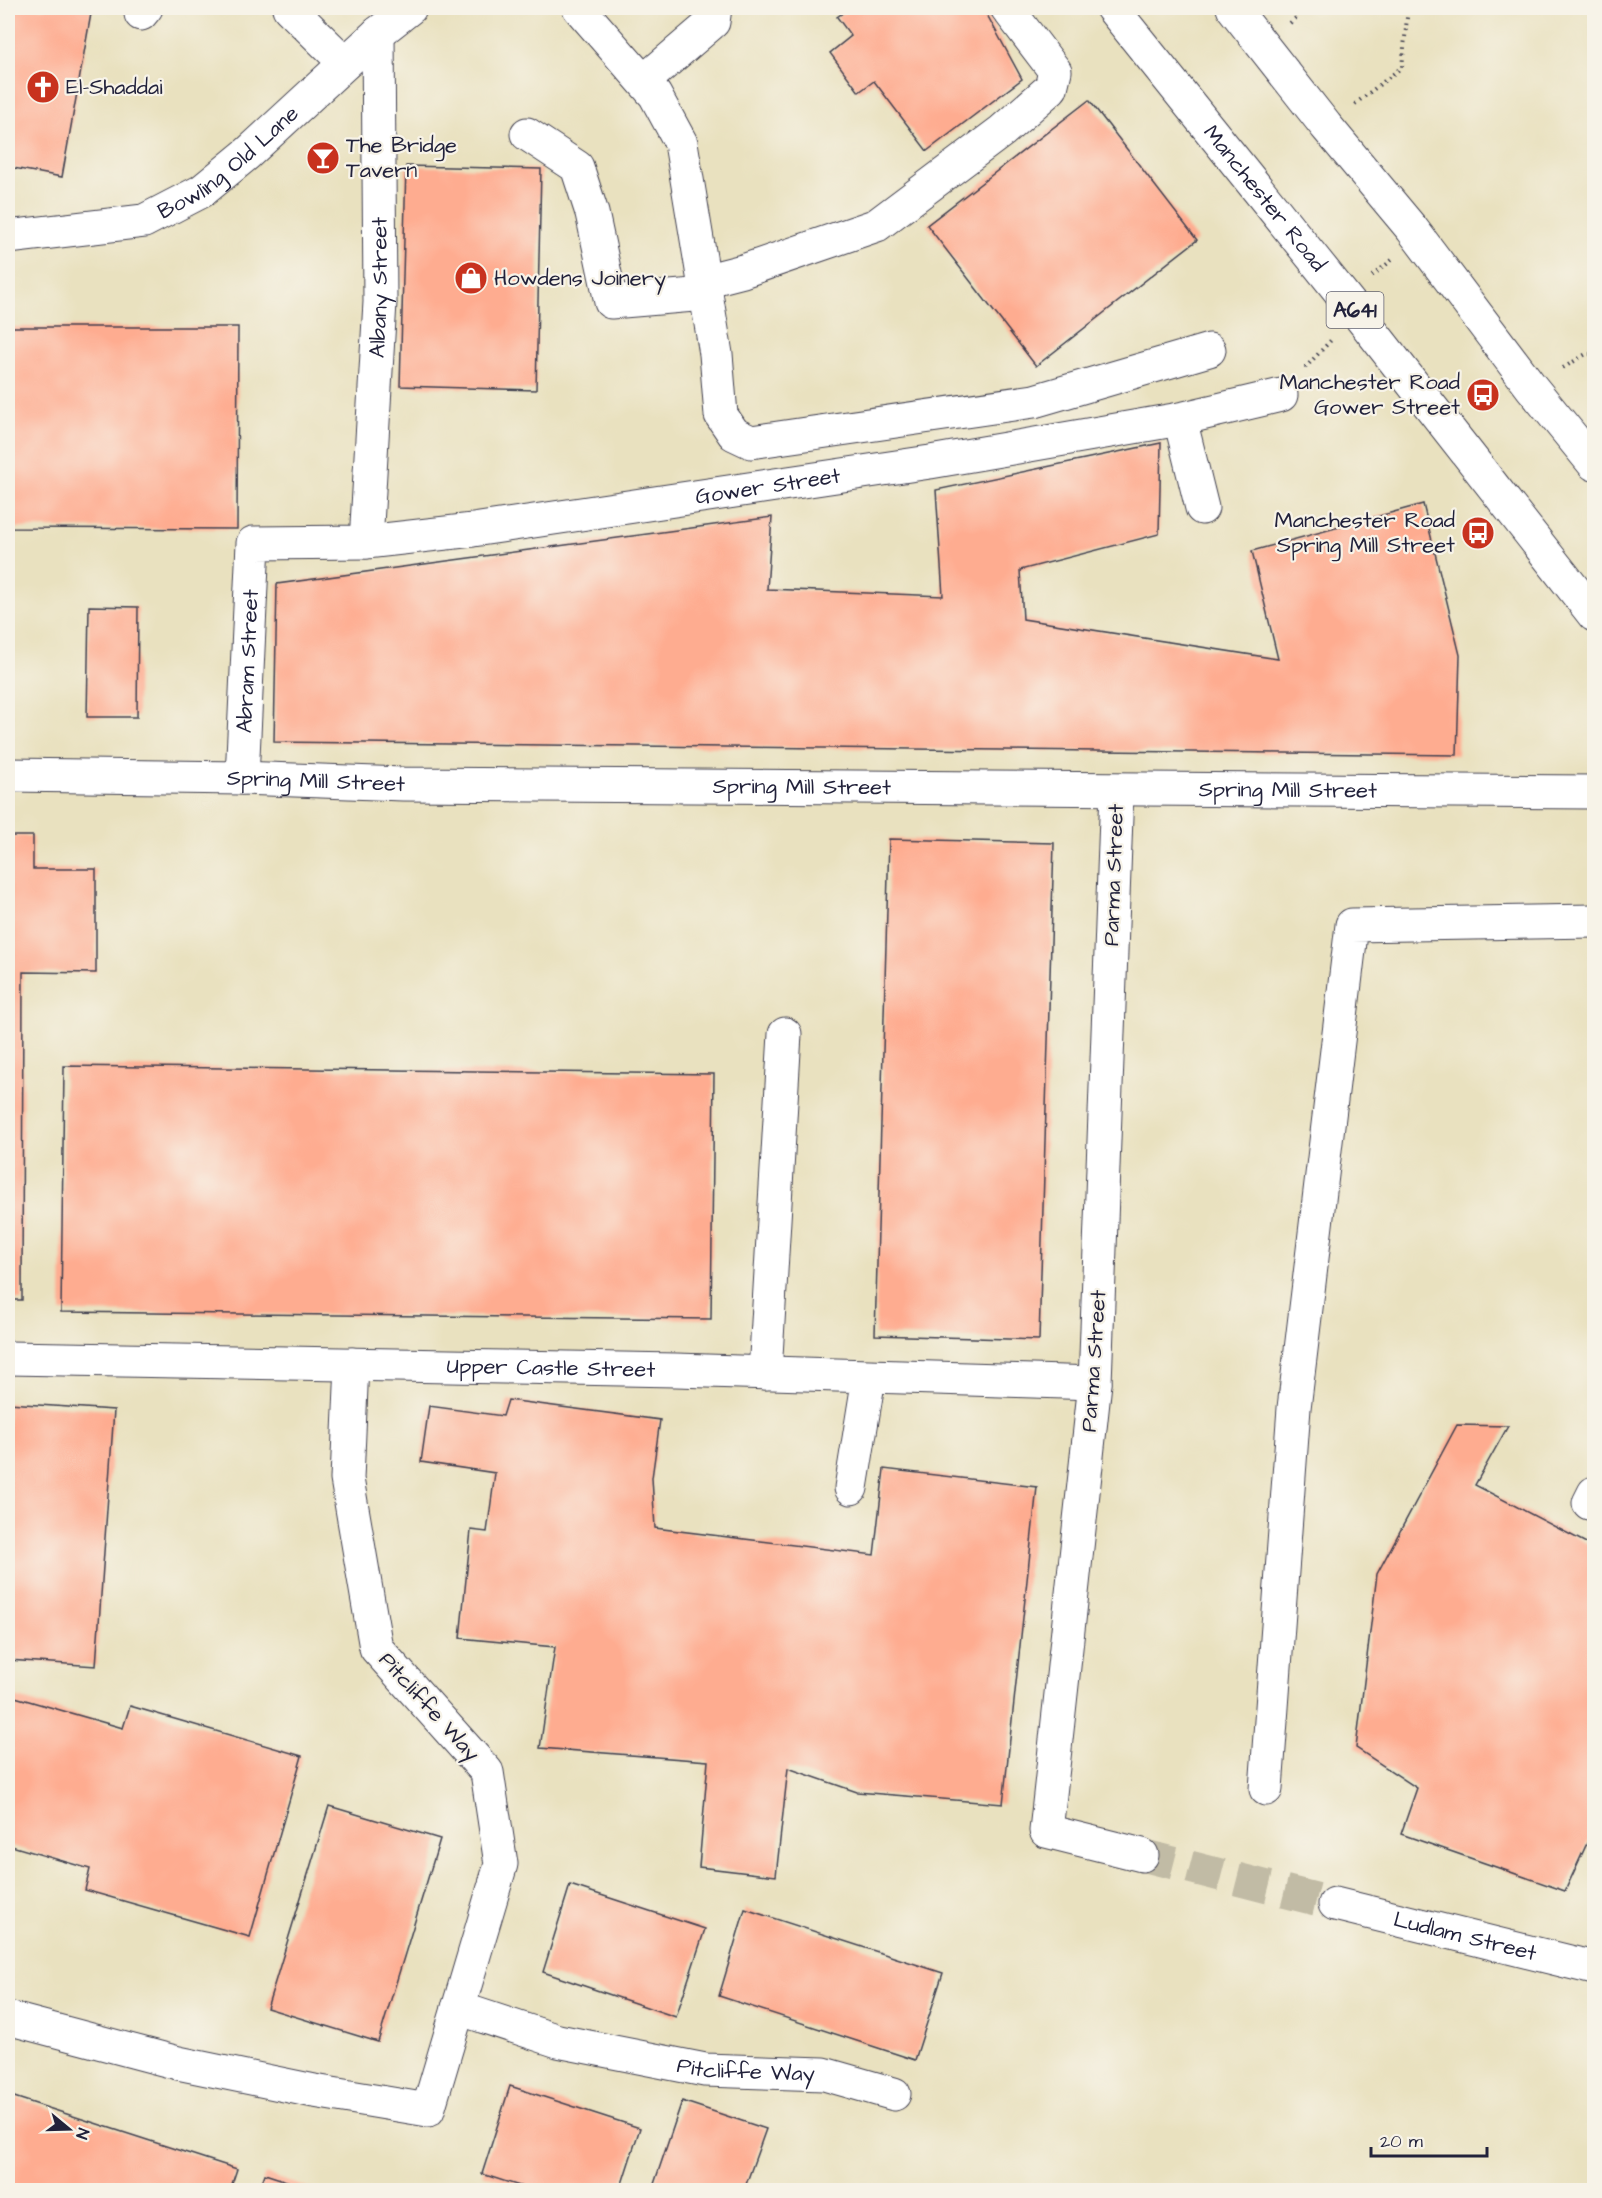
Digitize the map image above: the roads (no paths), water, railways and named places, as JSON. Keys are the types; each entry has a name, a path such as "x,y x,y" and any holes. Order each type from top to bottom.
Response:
{"street":[{"path":"289,8 345,63"},
{"name":"Bowling Old Lane","path":"8,237 144,221 202,192 247,154 378,33 410,8"},
{"path":"579,8 655,94 681,143 716,354 721,415 734,434 751,442 1034,401 1209,350"},
{"path":"644,81 713,22 715,8"},
{"path":"527,134 577,167 592,213 611,302 705,287 743,271 877,225 1002,131 1051,88 1055,71 1007,8"},
{"name":"Manchester Road","path":"1112,8 1374,334 1594,615"},
{"path":"1233,8 1326,126 1412,229 1532,388 1594,464"},
{"name":"Albany Street","path":"366,542 380,302 378,33"},
{"name":"Gower Street","path":"253,543 366,542 473,530 906,465 1180,419 1281,395"},
{"path":"1180,419 1202,508"},
{"name":"Abram Street","path":"242,778 253,543"},
{"name":"Spring Mill Street","path":"8,775 242,778 403,784 1594,792"},
{"name":"Parma Street","path":"1117,790 1095,1383 1046,1830 1142,1855"},
{"path":"1266,1789 1294,1408 1352,925 1594,921"},
{"path":"765,1373 784,1034"},
{"name":"Upper Castle Street","path":"8,1358 765,1373 1095,1383"},
{"name":"Pitcliffe Way","path":"8,2018 178,2063 314,2091 428,2110 501,1864 487,1772 376,1648 347,1479 352,1364"},
{"path":"851,1488 868,1377"},
{"name":"Ludlam Street","path":"1335,1904 1594,1968"},
{"name":"Pitcliffe Way","path":"458,2008 569,2044 705,2070 824,2074 894,2094"}],"tunnel":[{"path":"1142,1855 1335,1904"}],"place":[{"name":"El-Shaddai","path":"43,87"},
{"name":"The Bridge Tavern","path":"323,158"},
{"name":"Howdens Joinery","path":"471,278"},
{"name":"Manchester Road Gower Street","path":"1483,395"},
{"name":"Manchester Road Spring Mill Street","path":"1478,533"}]}
